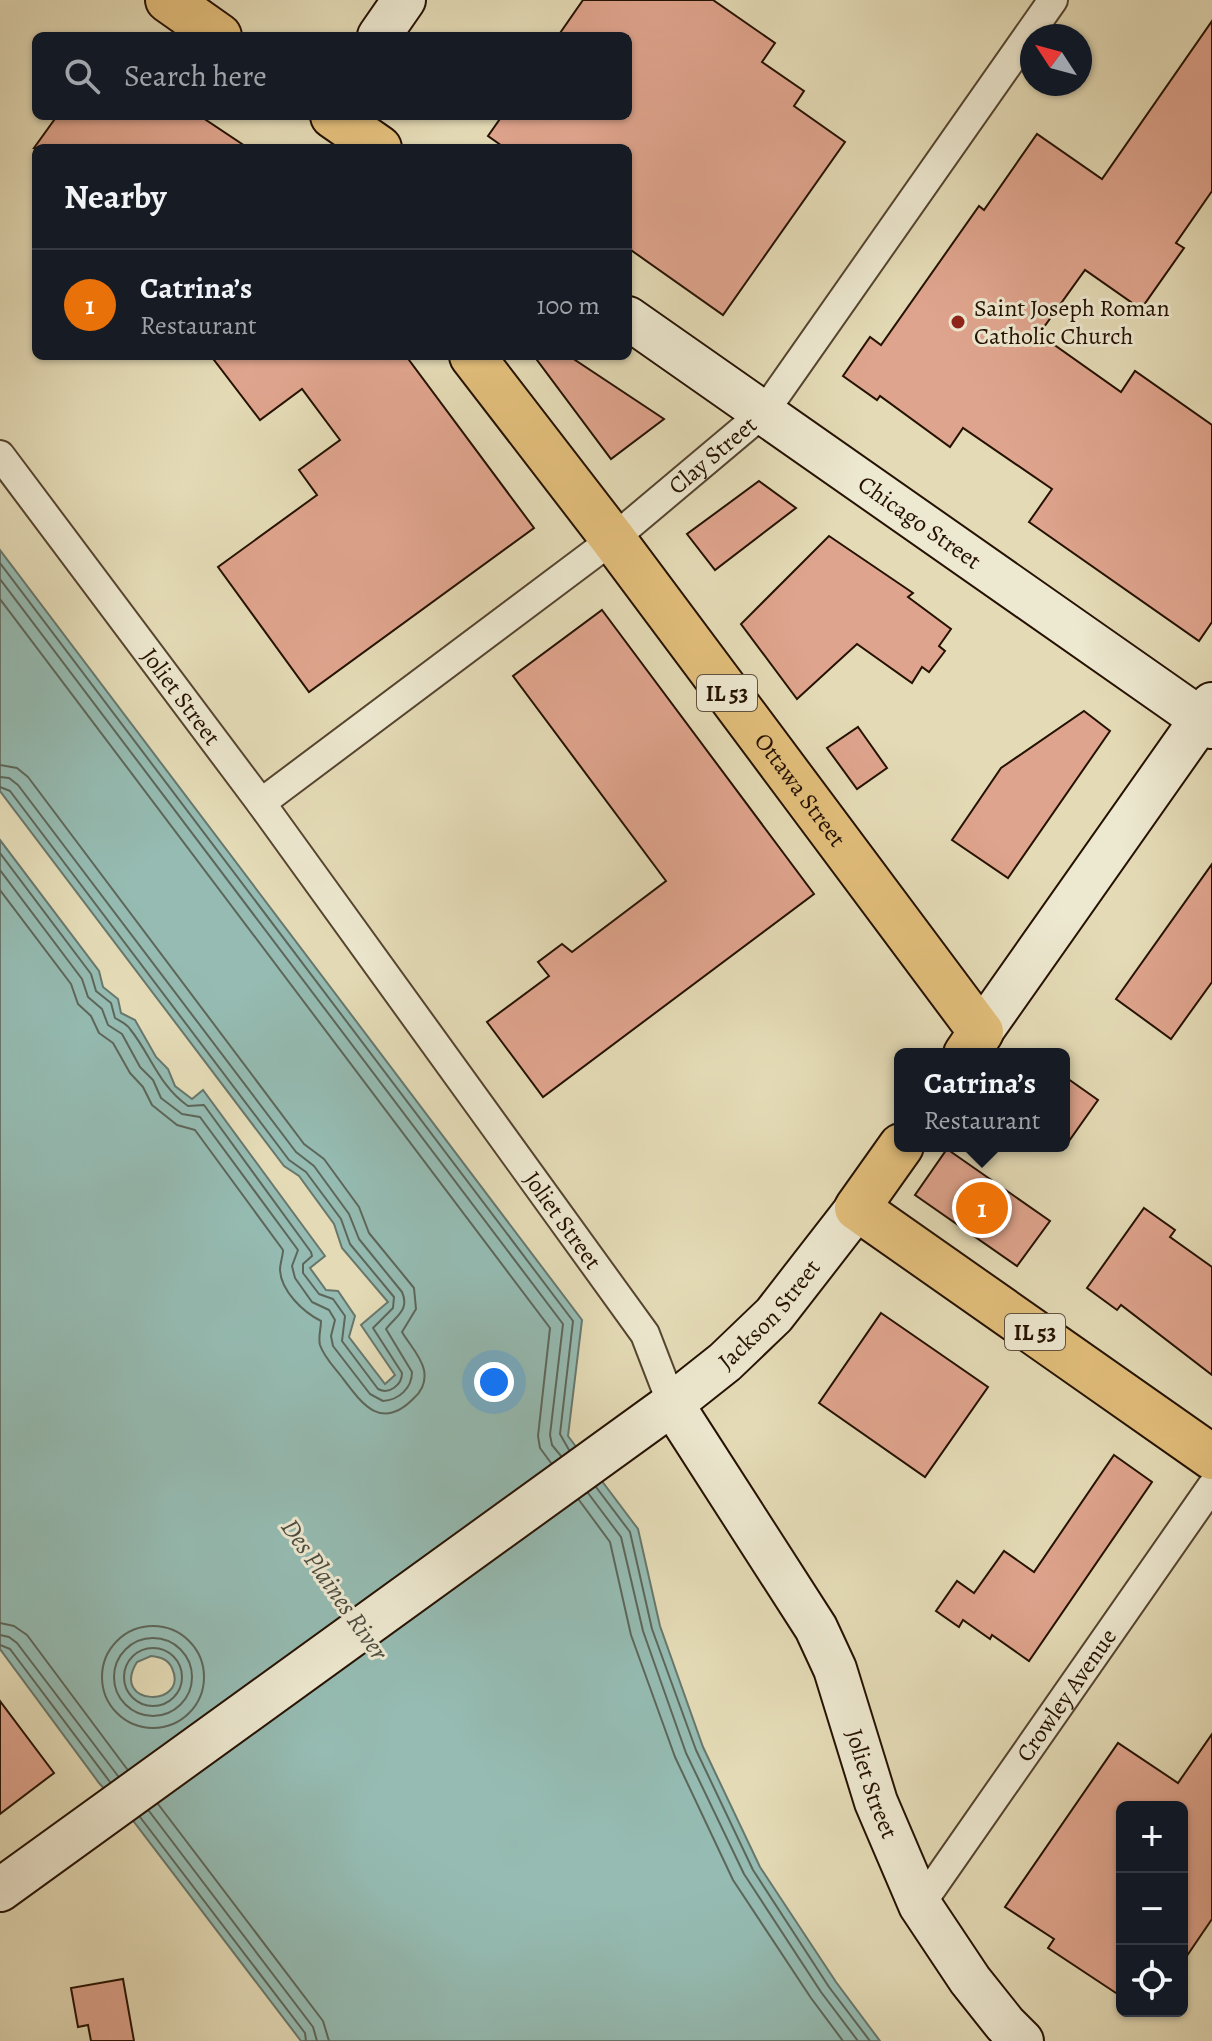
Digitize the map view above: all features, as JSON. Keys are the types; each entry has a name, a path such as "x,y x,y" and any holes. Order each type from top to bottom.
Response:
{"main road":[{"path":"168,0 213,32"},
{"path":"320,144 324,120"},
{"path":"339,120 373,144"},
{"name":"Ottawa Street","path":"475,360 613,539 974,1043"},
{"name":"Jackson Street","path":"857,1208 897,1152"},
{"name":"IL 53","path":"857,1208 1212,1457"}],"street":[{"path":"382,32 404,0"},
{"name":"Clay Street","path":"261,803 613,539 764,412 1053,0"},
{"name":"Chicago Street","path":"632,321 1208,717"},
{"name":"Joliet Street","path":"0,455 261,803 645,1334 672,1404 816,1628 839,1681 876,1802 920,1905 970,1980 1022,2041"},
{"path":"974,1043 1208,717"},
{"name":"Jackson Street","path":"0,1890 672,1404 725,1362 774,1315 857,1208"},
{"name":"Crowley Avenue","path":"920,1905 1212,1486"}],"water":[{"name":"Des Plaines River","path":"0,550 582,1320 568,1436 638,1529 660,1626 703,1747 760,1867 836,1982 880,2041 301,2041 134,1822 99,1783 0,1649 0,840 99,971 103,987 118,999 121,1013 135,1020 156,1057 168,1069 175,1086 192,1099 203,1090 325,1256 310,1268 326,1290 338,1291 355,1316 349,1337 385,1384 395,1375 361,1325 388,1302 342,1248 334,1224 299,1176 284,1166 0,791","holes":["151,1656 163,1659 172,1668 175,1681 170,1690 161,1696 151,1697 133,1688 131,1677 137,1662"]}],"building":[{"path":"583,0 713,0 775,43 762,62 804,91 794,106 845,142 723,315 632,251 632,144 499,144 488,136 499,120 632,120 632,32 561,32"},
{"path":"1212,21 1212,191 1176,243 1184,248 1141,309 1085,270 1039,334 1121,392 1135,371 1212,425 1212,622 1199,641 1029,522 1052,489 963,428 950,447 880,396 877,400 843,376 870,337 881,345 979,206 984,210 1037,134 1102,179"},
{"path":"54,120 206,120 242,144 37,144"},
{"path":"214,360 409,360 534,528 309,692 218,567 317,495 299,470 340,440 302,389 260,420"},
{"path":"537,360 575,360 664,419 611,459"},
{"path":"759,481 796,508 715,570 687,534"},
{"path":"829,536 913,593 908,597 951,629 939,646 945,651 929,672 922,667 912,683 857,644 797,699 741,624"},
{"path":"602,610 814,894 543,1097 487,1022 549,976 538,962 562,944 572,952 666,881 513,676"},
{"path":"1084,711 1110,731 1008,878 952,840 1001,768"},
{"path":"858,727 887,768 857,789 827,748"},
{"path":"1212,864 1212,982 1171,1039 1116,999"},
{"path":"1070,1080 1098,1100 1070,1140"},
{"path":"945,1152 951,1152 1050,1221 1017,1266 915,1195"},
{"path":"1144,1208 1175,1230 1170,1237 1212,1267 1212,1375 1121,1305 1117,1310 1087,1288"},
{"path":"881,1313 988,1387 925,1477 819,1403"},
{"path":"1114,1455 1152,1482 1029,1661 992,1635 990,1639 963,1620 959,1627 936,1611 957,1581 974,1593 1004,1551 1034,1572"},
{"path":"0,1701 54,1773 0,1814"},
{"path":"1212,1734 1212,1919 1188,1954 1188,1801 1116,1801 1116,1993 1048,1948 1054,1939 1005,1907 1118,1743 1178,1783"},
{"path":"123,1979 134,2041 91,2041 88,2025 78,2027 71,1988"}],"place":[{"name":"Saint Joseph Roman Catholic Church","path":"958,322"},
{"name":"Catrina’s","path":"982,1208"}]}
